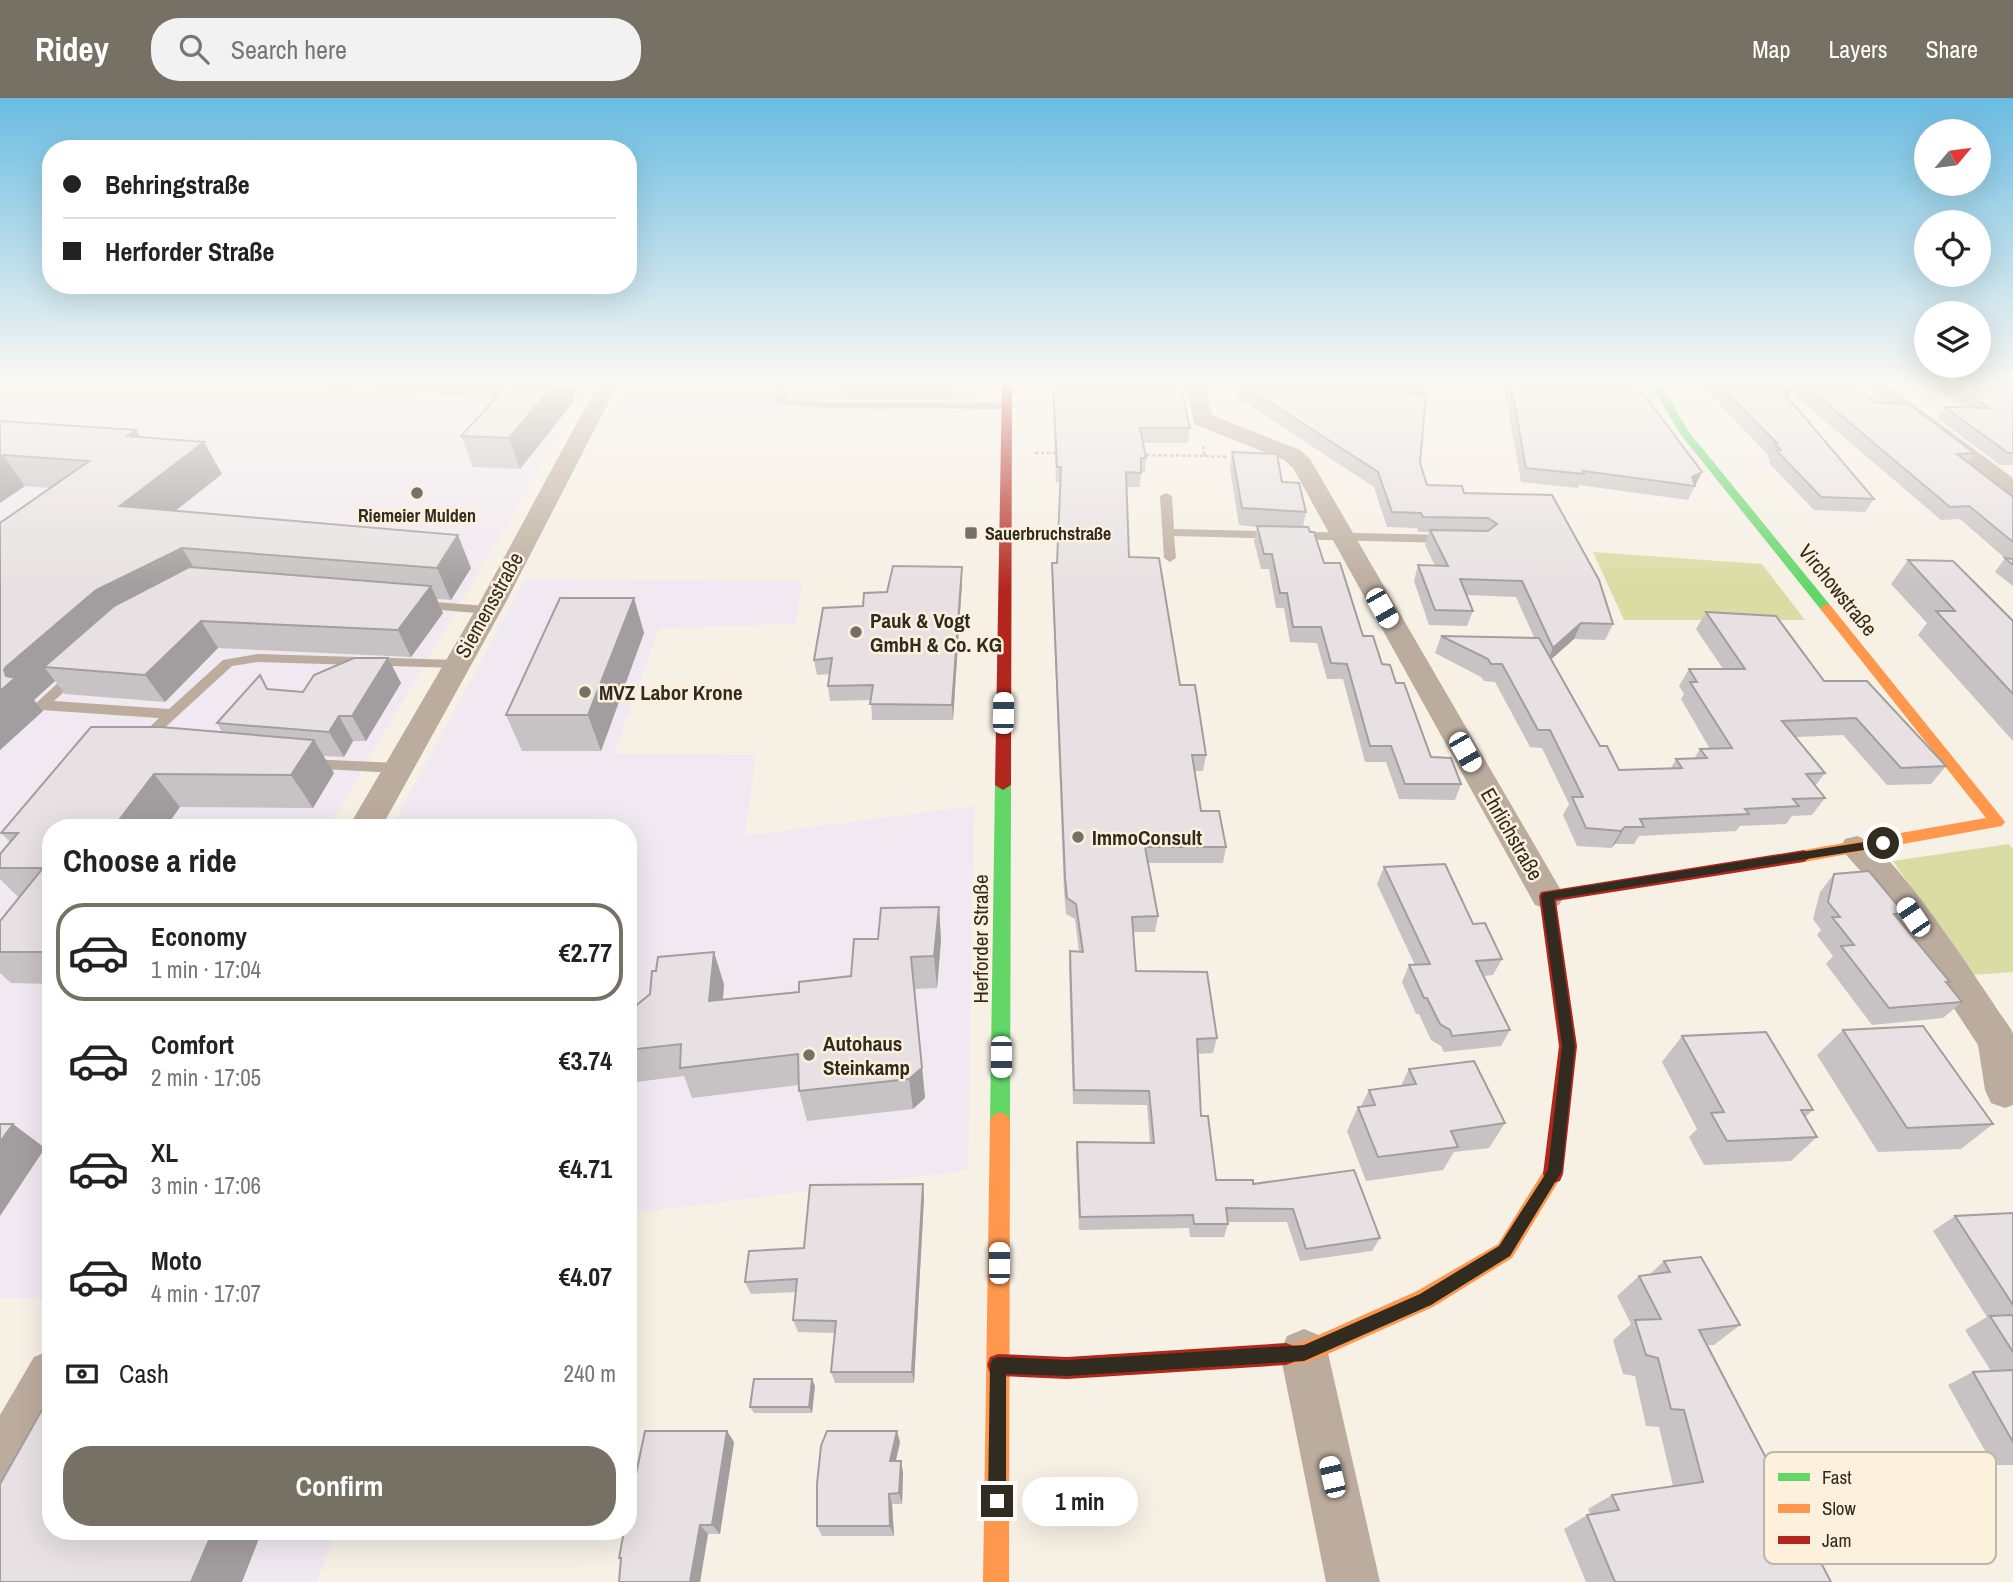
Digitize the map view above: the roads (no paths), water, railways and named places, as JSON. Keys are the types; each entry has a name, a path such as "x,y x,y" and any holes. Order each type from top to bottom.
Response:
{"street":[{"name":"Siemensstraße","path":"368,819 488,610 573,449"},
{"name":"Herforder Straße","path":"996,1582 1006,449"},
{"name":"Ehrlichstraße","path":"1278,449 1292,455 1301,464 1547,896"},
{"name":"Virchowstraße","path":"1698,449 1997,822 1857,848"},
{"path":"1960,449 2013,489"},
{"path":"998,1365 1067,1368 1304,1353 1425,1299 1505,1251 1555,1171 1568,1046 1547,896 1857,848 1885,876 1997,1041 2005,1090"},
{"path":"1304,1353 1353,1582"},
{"path":"0,1463 42,1390"}],"lane":[{"path":"1166,496 1170,558"},
{"path":"1168,532 1457,540"},
{"path":"407,604 488,610"},
{"path":"155,745 142,742 228,663 257,658 457,664"},
{"path":"89,662 41,705 172,714"},
{"path":"286,763 397,768"}],"place":[{"name":"Riemeier Mulden","path":"417,493"},
{"name":"Sauerbruchstraße","path":"971,533"},
{"name":"Pauk & Vogt GmbH & Co. KG","path":"856,632"},
{"name":"MVZ Labor Krone","path":"585,692"},
{"name":"ImmoConsult","path":"1078,837"},
{"name":"Autohaus Steinkamp","path":"809,1055"}]}
